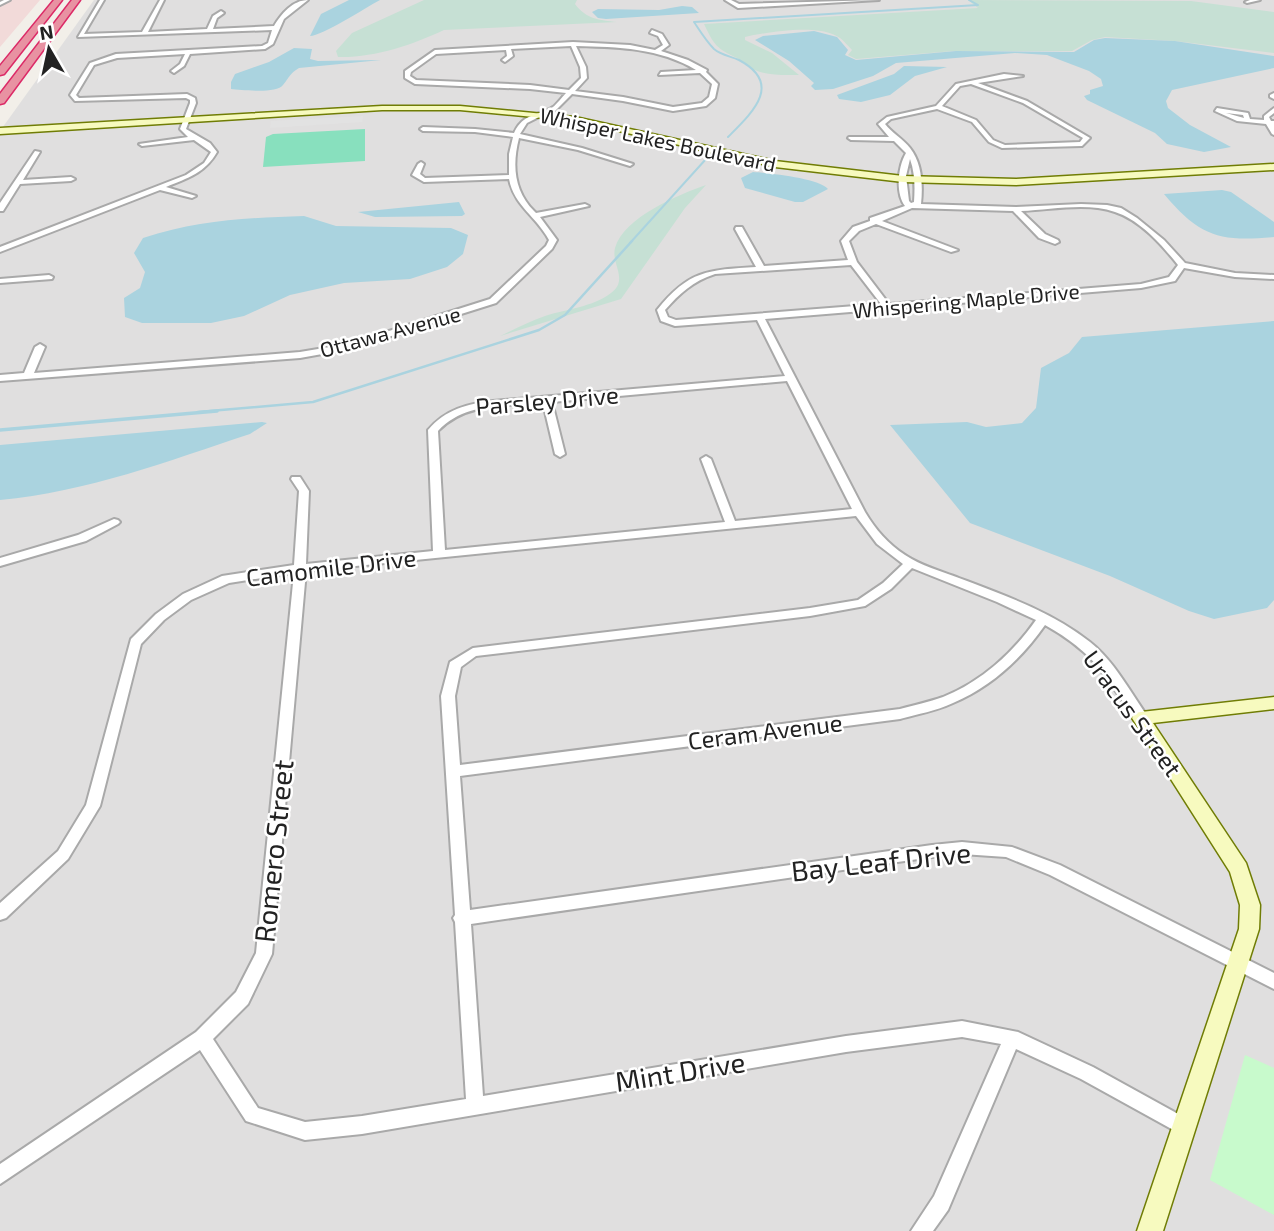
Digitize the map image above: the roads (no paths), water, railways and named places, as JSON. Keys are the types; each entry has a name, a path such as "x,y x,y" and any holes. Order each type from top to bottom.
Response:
{"highway":[{"path":"0,72 58,0"},
{"path":"0,101 76,0"}],"street":[{"path":"0,4 8,0"},
{"path":"102,0 80,36 274,28"},
{"path":"144,34 162,0"},
{"path":"196,138 191,117 193,99 187,96 93,101 77,100 73,95 97,60 116,56 260,48 270,44 274,28 285,13 306,0"},
{"path":"729,2 877,0"},
{"path":"1247,2 1258,0"},
{"path":"209,31 215,16 221,13"},
{"path":"652,32 660,35 666,46 657,51"},
{"path":"421,164 416,175 424,180 512,177 514,143 584,78 574,40"},
{"path":"574,40 657,51 705,71 715,84 712,98 704,105 690,109 673,109 570,91 415,82 407,77 408,71 435,52 574,40"},
{"path":"505,60 510,56 508,47"},
{"path":"174,71 183,65 188,53"},
{"path":"661,74 705,71"},
{"path":"938,107 958,85 1020,76"},
{"path":"886,306 853,262 845,241 856,229 918,202 916,162 906,146 881,124 889,118 938,107 974,121 990,141 1004,147 1082,144 1087,138 1025,102 970,82"},
{"name":"Whisper Lakes Boulevard","path":"0,128 453,102 550,112 775,164 903,176 1004,176 1274,160"},
{"name":"Whisper Lakes Boulevard","path":"325,108 435,107 550,112"},
{"path":"1274,110 1266,117 1274,133"},
{"path":"518,138 520,129 538,113"},
{"path":"0,250 11,241 162,188 207,164 214,152 210,146 186,134 183,129 191,117"},
{"path":"1247,120 1271,123"},
{"path":"423,129 450,128 565,145 630,164"},
{"path":"142,144 196,138"},
{"path":"851,138 896,139"},
{"path":"0,209 37,152"},
{"path":"909,154 904,161 903,176 905,202 909,206 1015,209 1100,206 1127,214 1182,265 1235,275 1274,277"},
{"name":"Whisper Lakes Boulevard","path":"918,176 1016,182 1274,167"},
{"path":"1104,171 1112,178"},
{"name":"Ottawa Avenue","path":"0,378 300,355 350,346 468,312 493,302 549,247 552,240 548,228 519,199 512,177"},
{"path":"18,182 71,178"},
{"path":"162,188 192,196"},
{"path":"537,215 585,206"},
{"path":"1015,209 1042,236 1055,242"},
{"path":"873,220 954,250"},
{"path":"739,229 761,268"},
{"name":"Whispering Maple Drive","path":"853,262 714,272 695,276 681,286 662,310 664,318 675,323 761,318 1141,286 1172,279 1182,265"},
{"path":"0,281 49,277"},
{"name":"Uracus Street","path":"761,318 873,536 892,553 910,563 1043,619 1087,646 1141,718 1239,869 1250,905 1249,929 1150,1231"},
{"path":"27,377 40,347"},
{"name":"Parsley Drive","path":"439,554 433,430 445,416 464,408 792,378"},
{"path":"547,399 561,454"},
{"path":"706,459 731,524"},
{"path":"296,479 304,491 300,568"},
{"name":"Camomile Drive","path":"0,912 63,855 93,806 135,642 160,617 187,597 226,579 300,568 859,512"},
{"path":"0,562 82,538 114,522"},
{"path":"475,1104 448,696 455,665 473,652 810,612 860,603 887,586 910,563"},
{"name":"Romero Street","path":"0,1175 202,1038 242,998 264,954 300,568"},
{"name":"Ceram Avenue","path":"454,771 900,714 952,699 997,671 1030,638 1043,619"},
{"path":"1141,718 1274,703"},
{"name":"Bay Leaf Drive","path":"461,918 962,848 1007,851 1055,870 1274,981"},
{"name":"Mint Drive","path":"202,1038 252,1115 304,1131 362,1125 846,1044 962,1029 1012,1038 1087,1073 1183,1126"},
{"path":"921,1231 941,1203 1012,1038"}],"water":[{"path":"349,0 380,0 333,27 310,36 321,14"},
{"path":"692,7 699,13 606,19 598,18 592,12 598,9 659,10"},
{"path":"814,31 837,37 848,50 845,55 856,60 956,51 1074,52 1094,40 1105,38 1175,41 1274,56 1274,68 1172,90 1166,101 1168,108 1190,125 1231,147 1204,152 1167,144 1155,133 1087,100 1084,96 1090,94 1090,90 1103,86 1101,79 1089,71 1047,55 1015,53 896,63 873,76 833,89 815,90 811,86 814,83 789,61 755,40 763,36"},
{"path":"294,48 312,49 310,59 318,61 381,60 299,68 283,85 274,90 231,89 235,74 269,62"},
{"path":"904,66 947,67 915,76 890,95 861,102 839,99 837,95 894,74"},
{"path":"753,172 804,179 828,189 803,202 795,202 745,188 741,178"},
{"path":"1222,190 1231,192 1274,222 1274,237 1239,238 1212,233 1189,220 1164,194"},
{"path":"459,202 465,214 462,216 375,217 358,212"},
{"path":"304,216 336,226 451,228 468,235 463,254 447,267 410,279 344,283 290,295 244,316 211,323 142,323 125,317 124,298 140,288 145,272 134,253 143,238 203,224"},
{"path":"1274,321 1274,600 1267,608 1214,619 970,523 890,425 967,422 986,427 1022,423 1036,408 1041,368 1069,353 1082,337"},
{"path":"267,423 250,434 158,465 96,483 0,500 0,445"}],"waterway":[{"path":"728,137 754,108 762,89 760,79 739,60 714,49 694,22 978,5 969,0"},
{"path":"630,243 706,159"},
{"path":"198,412 313,402 539,330 565,315 632,241"},
{"path":"0,430 217,411"}]}
